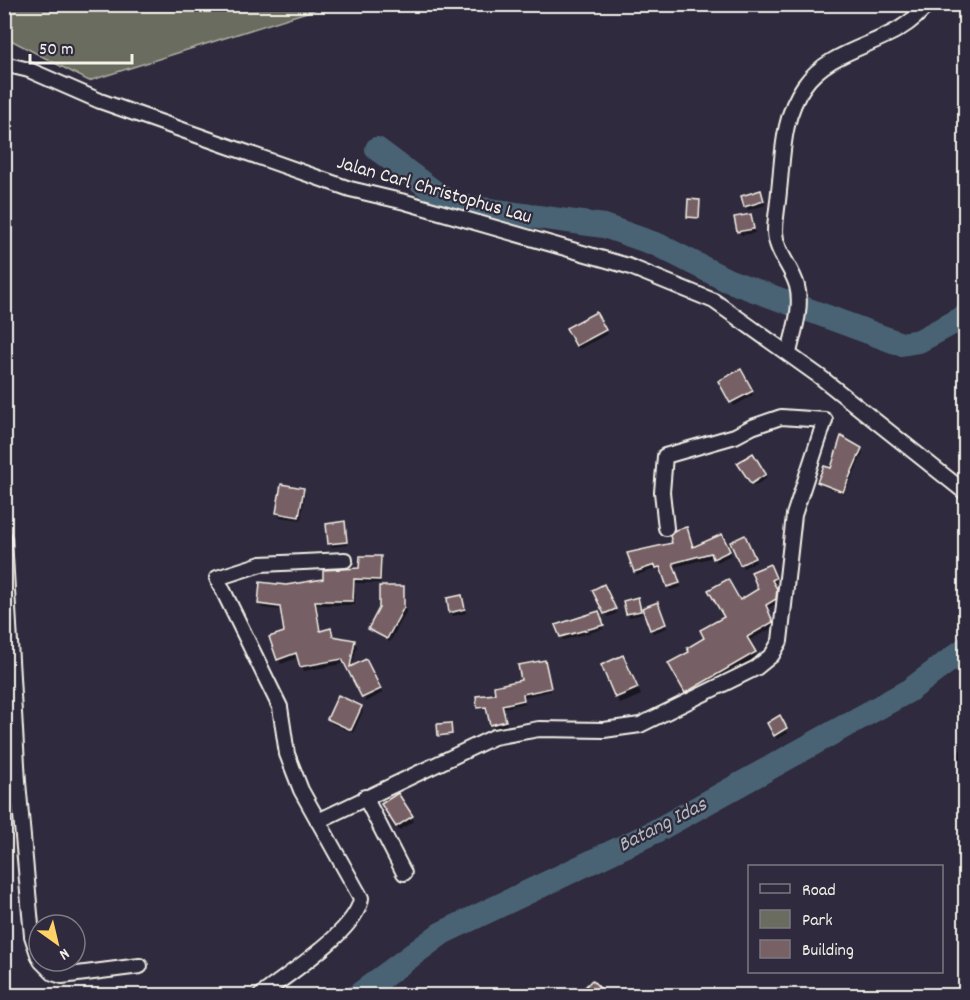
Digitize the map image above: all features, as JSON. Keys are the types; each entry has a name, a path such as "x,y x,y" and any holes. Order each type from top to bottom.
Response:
{"street":[{"path":"789,353 799,305 797,286 779,251 775,233 785,132 792,108 804,86 822,67 843,54 902,27 919,16 927,4"},
{"name":"Jalan Carl Christophus Lau","path":"4,64 29,70 100,101 350,189 405,202 628,266 714,302 789,353 966,493"},
{"path":"318,821 494,737 539,729 604,730 640,725 756,668 772,656 780,641 794,514 825,420 781,417 752,427 735,436 665,456 662,492 666,528"},
{"path":"4,538 11,783 29,913"},
{"path":"260,996 348,926 360,908 359,892 318,821 287,754 280,707 217,578 261,564 345,560"},
{"path":"366,797 404,873"},
{"path":"87,973 140,966"},
{"path":"53,973 62,976 85,973"}],"green space":[{"path":"4,5 329,5 89,81 5,37"}],"building":[{"path":"761,190 764,201 744,207 741,196"},
{"path":"688,199 700,200 699,218 687,217"},
{"path":"751,214 754,229 737,232 734,217"},
{"path":"596,312 606,330 576,346 566,328"},
{"path":"741,369 753,391 730,403 718,381"},
{"path":"841,436 862,448 843,492 817,482 824,466 831,468"},
{"path":"753,453 766,474 751,484 737,463"},
{"path":"281,484 304,488 299,517 276,513"},
{"path":"345,521 347,542 328,544 326,524"},
{"path":"687,527 693,547 722,534 730,551 713,559 711,553 673,563 680,583 667,587 660,567 656,568 655,565 634,572 627,553 672,543 670,536 675,530"},
{"path":"745,535 755,558 740,565 730,542"},
{"path":"360,556 381,556 380,580 354,579 353,601 315,601 320,631 331,628 333,636 355,640 350,667 366,659 381,689 362,698 342,659 300,667 296,653 277,660 269,637 284,632 280,607 258,604 260,582 286,585 323,579 323,570 359,568"},
{"path":"770,564 776,578 772,580 777,589 776,599 766,605 773,622 747,637 756,652 685,693 668,663 689,652 687,648 704,638 700,630 724,617 708,590 728,579 740,600 758,589 751,572"},
{"path":"604,584 616,609 604,614 592,590"},
{"path":"379,586 404,586 404,607 387,639 368,629 379,608"},
{"path":"462,595 465,609 449,613 447,598"},
{"path":"638,597 641,611 626,614 623,601"},
{"path":"658,602 666,624 650,630 642,608"},
{"path":"599,611 604,625 560,637 555,625"},
{"path":"623,655 638,688 615,698 601,665"},
{"path":"545,660 551,688 523,694 524,700 502,705 506,721 490,725 486,707 477,708 476,696 495,694 494,686 521,680 518,665"},
{"path":"338,695 362,706 351,730 327,719"},
{"path":"780,715 787,728 774,736 767,723"},
{"path":"451,723 452,734 438,736 437,724"},
{"path":"398,793 413,816 396,827 381,804"},
{"path":"592,980 608,996 576,996"}],"waterway":[{"path":"377,149 452,205 604,226 658,245 727,280 901,344 919,341 966,316"},
{"name":"Batang Idas","path":"357,996 442,933 654,832 910,690 966,648"}]}
